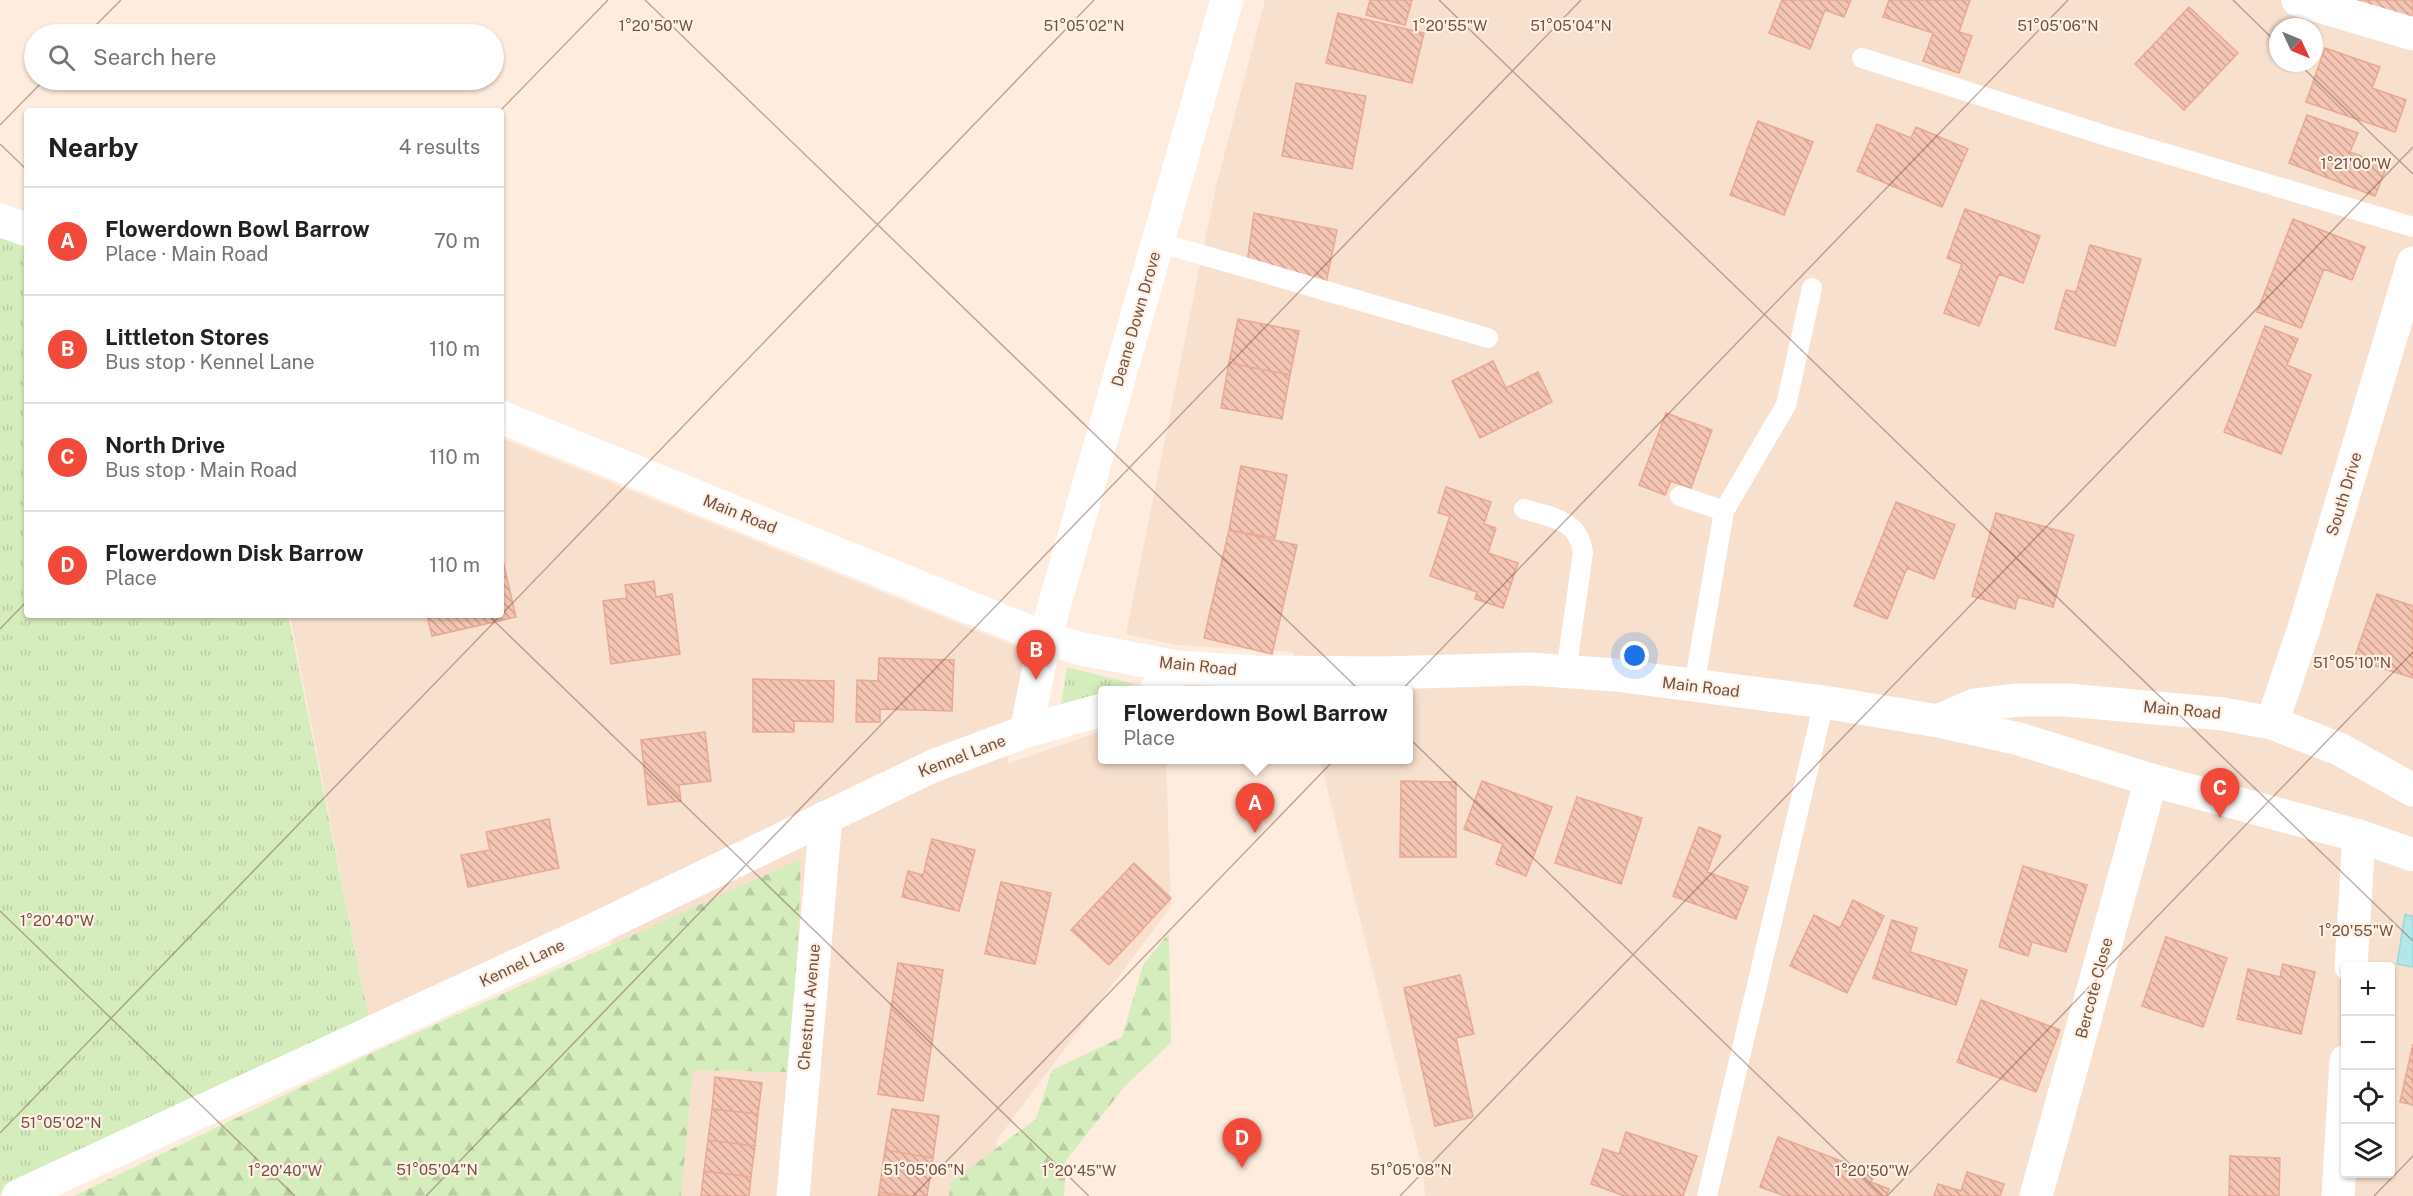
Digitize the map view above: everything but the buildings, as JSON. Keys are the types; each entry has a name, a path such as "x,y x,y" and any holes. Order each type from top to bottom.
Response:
{"street":[{"name":"Deane Down Drove","path":"1045,638 1227,0"},
{"path":"2298,0 2413,34"},
{"path":"0,220 24,229"},
{"name":"South Drive","path":"2272,723 2304,628 2413,263"},
{"name":"Main Road","path":"504,418 1045,638 1167,679 1255,672 1380,673 1530,669 1824,702 1938,721 2019,740 2151,780 2359,836 2413,855"},
{"name":"Kennel Lane","path":"1026,731 1045,638"},
{"name":"Main Road","path":"1938,721 1975,705 2019,700 2067,700 2223,714 2272,723 2339,749 2413,790"},
{"name":"Kennel Lane","path":"18,1196 593,930 933,766 1026,731 1098,711"},
{"name":"Bercote Close","path":"2036,1196 2151,780"},
{"name":"Chestnut Avenue","path":"793,1196 826,818"},
{"path":"2351,962 2359,836"},
{"path":"2338,1196 2345,1070"}],"lane":[{"path":"1862,58 2110,137 2413,227"},
{"path":"1158,242 1488,338"},
{"path":"1694,686 1724,511 1786,405 1812,288"},
{"path":"1680,496 1724,511"},
{"path":"1524,509 1560,521 1573,528 1581,540 1583,553 1566,672"},
{"path":"1707,1196 1824,702"}],"shaded area":[{"path":"1265,0 2413,0 2413,1196 1425,1196 1423,1171 1321,764 1413,764 1413,686 1302,686 1293,652 1176,645 1126,634 1216,186"},
{"path":"504,439 1029,652 1007,764 1098,732 1098,764 1166,764 1171,906 997,1140 996,1196 630,1196 609,908 369,1019 291,618 504,618"}],"green space":[{"path":"0,231 24,241 24,618 289,618 369,1019 0,1194"},
{"path":"1067,667 1134,684 1098,686 1098,694 1061,705"},
{"path":"801,859 793,1072 693,1070 681,1196 74,1196 361,1058"},
{"path":"1169,933 1171,1043 1126,1085 1066,1160 1064,1196 949,1196 951,1182 1036,1119 1052,1070 1122,1037 1143,965"}],"water":[{"path":"2405,915 2413,916 2413,967 2397,964"}],"place":[{"name":"Littleton Stores","path":"1036,680"},
{"name":"North Drive","path":"2220,818"},
{"name":"Flowerdown Bowl Barrow","path":"1255,833"},
{"name":"Flowerdown Disk Barrow","path":"1242,1168"}]}
